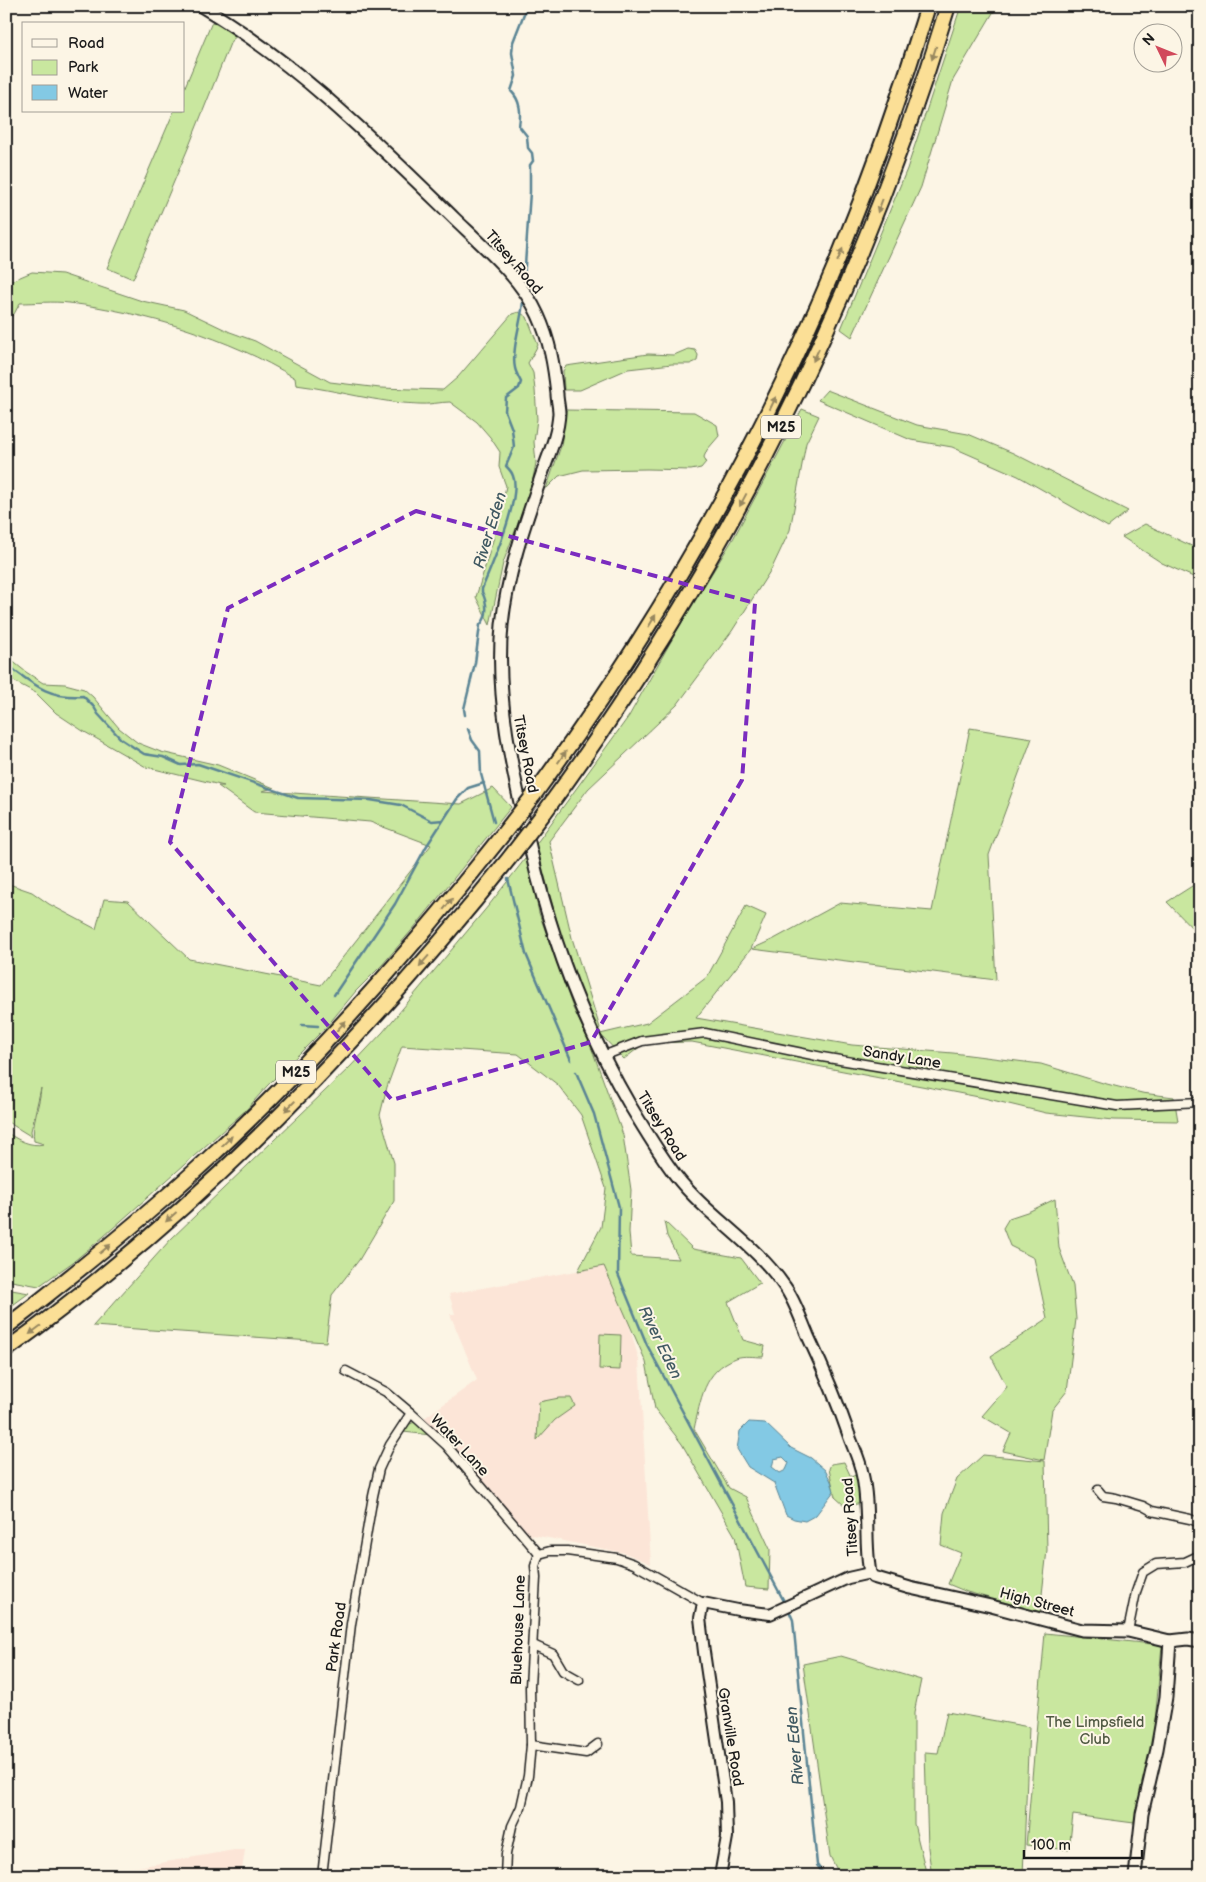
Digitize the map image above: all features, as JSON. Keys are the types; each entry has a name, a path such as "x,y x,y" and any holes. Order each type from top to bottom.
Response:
{"highway":[{"name":"M25","path":"6,1327 134,1224 208,1159 322,1046 422,936 533,796 598,704 643,636 693,551 764,420 822,295 861,201 903,87 928,6"},
{"name":"M25","path":"6,1350 90,1287 201,1190 323,1072 410,978 511,856 612,717 671,624 719,543 782,425 830,325 879,207 923,87 948,6"}],"main road":[{"name":"Titsey Road","path":"201,6 273,56 320,93 382,148 484,248 522,288 536,309 546,334 553,363 559,414 551,450 523,532 507,590 502,624 501,650 502,698 512,766 548,916 574,993 588,1026 650,1140 674,1174 694,1197 746,1242 788,1290 836,1395 862,1470 866,1493 870,1573"},
{"name":"High Street","path":"870,1573 873,1577 910,1588 991,1606 1082,1630 1128,1631 1170,1641 1188,1639 1200,1641"},
{"path":"1135,1876 1142,1814 1157,1749 1166,1696 1170,1641"}],"street":[{"name":"Sandy Lane","path":"603,1056 642,1041 705,1033 822,1057 1117,1106 1200,1102"},
{"name":"Water Lane","path":"346,1371 386,1392 446,1445 539,1554"},
{"name":"Park Road","path":"322,1876 351,1624 373,1496 379,1468 390,1445 411,1413"},
{"path":"1098,1490 1103,1496 1143,1506 1152,1512 1200,1524"},
{"path":"539,1554 550,1551 617,1558 634,1564 703,1603 770,1614 848,1578 870,1573"},
{"name":"Bluehouse Lane","path":"505,1876 506,1854 512,1826 521,1807 528,1776 531,1745 530,1687 535,1566 539,1554"},
{"path":"1128,1631 1136,1592 1143,1572 1156,1564 1185,1562 1200,1555"},
{"name":"Granville Road","path":"703,1603 700,1618 726,1802 727,1837 720,1876"},
{"path":"533,1645 553,1654 564,1671 579,1680"},
{"path":"531,1745 586,1753 598,1744"}],"highlighted area":[{"path":"416,511 755,603 742,780 591,1042 392,1100 170,842 228,608"}],"shaded area":[{"path":"604,1266 627,1317 639,1360 651,1564 625,1553 528,1534 423,1419 477,1380 450,1314 455,1314 449,1294"},
{"path":"234,1850 245,1850 241,1876 87,1876"}],"green space":[{"path":"961,6 997,6 953,80 921,187 852,337 841,329 907,169"},
{"path":"212,22 238,35 231,41 133,279 107,268 174,112 185,112 185,87"},
{"path":"32,272 62,274 142,301 184,310 230,332 255,341 330,382 380,388 443,390 458,377 512,314 519,312 527,317 538,345 528,363 533,373 535,390 537,419 534,442 536,463 531,489 503,563 490,625 476,597 497,527 506,486 499,467 500,452 477,422 450,402 404,403 296,385 295,378 270,364 215,339 156,320 127,313 63,302 20,303 14,314 6,319 6,283"},
{"path":"688,349 695,350 698,355 697,361 690,364 628,369 580,390 564,390 563,371 566,366 648,354 674,355"},
{"path":"827,390 917,425 968,434 1013,453 1128,511 1108,527 1018,476 952,447 911,440 818,400"},
{"path":"802,409 819,416 806,443 790,530 772,568 732,631 677,705 588,789 549,841 572,938 600,1028 596,1033 564,947 536,844 629,716 684,618 733,539"},
{"path":"566,410 694,412 717,425 719,436 707,450 704,457 706,462 701,468 691,470 583,470 559,476 546,489 561,446"},
{"path":"1145,524 1200,550 1200,580 1162,563 1122,537"},
{"path":"6,656 43,683 65,684 84,689 119,728 138,743 161,752 218,765 274,788 262,791 461,804 493,788 511,807 382,965 356,991 327,1026 267,1086 247,1109 103,1237 73,1262 39,1286 6,1280 6,1132 29,1144 44,1144 34,1141 33,1134 41,1088 31,1131 32,1137 6,1121 6,883 32,892 49,904 96,929 104,899 128,901 189,959 321,985 431,845 370,822 254,812 218,786 224,786 146,767 83,731 56,713 36,693 6,677"},
{"path":"970,728 1032,738 989,855 996,980 752,949 840,903 932,911"},
{"path":"525,859 528,860 539,913 573,1008 589,1041 623,1135 631,1190 629,1232 631,1256 679,1259 667,1236 664,1221 693,1249 741,1258 760,1283 728,1302 743,1340 765,1346 763,1357 739,1357 716,1370 705,1388 694,1429 729,1488 746,1497 770,1549 769,1589 745,1587 735,1536 682,1444 655,1409 646,1362 604,1266 578,1271 601,1227 606,1188 581,1115 558,1085 518,1054 402,1046 387,1087 380,1115 394,1163 394,1201 359,1260 332,1295 326,1342 93,1326 171,1239 350,1067 383,1032"},
{"path":"1200,881 1200,936 1167,902"},
{"path":"746,906 766,915 751,949 696,1018 852,1045 953,1053 1041,1064 1142,1093 1174,1097 1178,1121 1114,1120 1046,1113 984,1098 692,1042 645,1043 624,1059 600,1034 647,1023 707,977"},
{"path":"1055,1199 1059,1248 1073,1286 1076,1319 1067,1391 1052,1410 1044,1460 1003,1451 1011,1433 982,1416 1007,1387 991,1356 1047,1319 1034,1258 1010,1246 1003,1228 1009,1218 1030,1211"},
{"path":"6,1289 29,1293 6,1310"},
{"path":"600,1334 621,1335 620,1370 599,1369"},
{"path":"571,1398 575,1406 555,1420 537,1440 539,1402"},
{"path":"415,1422 431,1435 403,1432 407,1425"},
{"path":"983,1455 1045,1461 1047,1550 1040,1612 967,1592 948,1584 961,1553 941,1545 944,1513 957,1479"},
{"path":"844,1462 851,1477 860,1473 863,1503 845,1506 835,1497 829,1469 831,1464"},
{"name":"The Limpsfield Club","path":"1045,1633 1162,1645 1153,1743 1134,1823 1073,1815 1069,1850 1026,1845"},
{"path":"841,1656 921,1680 914,1713 914,1824 927,1876 840,1876 830,1856 803,1664"},
{"path":"947,1712 1029,1727 1023,1876 932,1876 928,1848 925,1752 938,1753"}],"water":[{"path":"749,1422 765,1423 791,1448 811,1458 825,1470 834,1491 816,1515 805,1521 786,1515 774,1483 748,1467 737,1449 740,1431","holes":["783,1457 789,1463 786,1470 780,1473 772,1467 774,1459"]}],"waterway":[{"name":"River Eden","path":"524,280 530,165 533,161 532,153 528,148 527,136 519,126 520,112 518,103 511,91 516,76 512,53 513,42 527,6"},
{"name":"River Eden","path":"465,715 464,709 475,663 480,625 486,613 482,589 510,515 515,486 513,476 506,466 514,447 512,429 505,411 506,398 519,388 521,382 515,370 514,353 523,301"},
{"path":"6,664 33,683 50,692 60,695 83,696 121,739 144,754 163,757 181,765 198,764 298,798 370,800 401,805 432,821 443,820"},
{"name":"River Eden","path":"468,729 472,740 480,751 481,774 494,822"},
{"path":"334,995 395,904 426,847 457,799 468,788 484,783"},
{"name":"River Eden","path":"508,879 526,954 571,1060"},
{"path":"302,1025 318,1026"},
{"name":"River Eden","path":"576,1072 594,1114 619,1207 618,1274 647,1345 785,1603"},
{"name":"River Eden","path":"790,1613 793,1620 817,1865 825,1876"}]}
